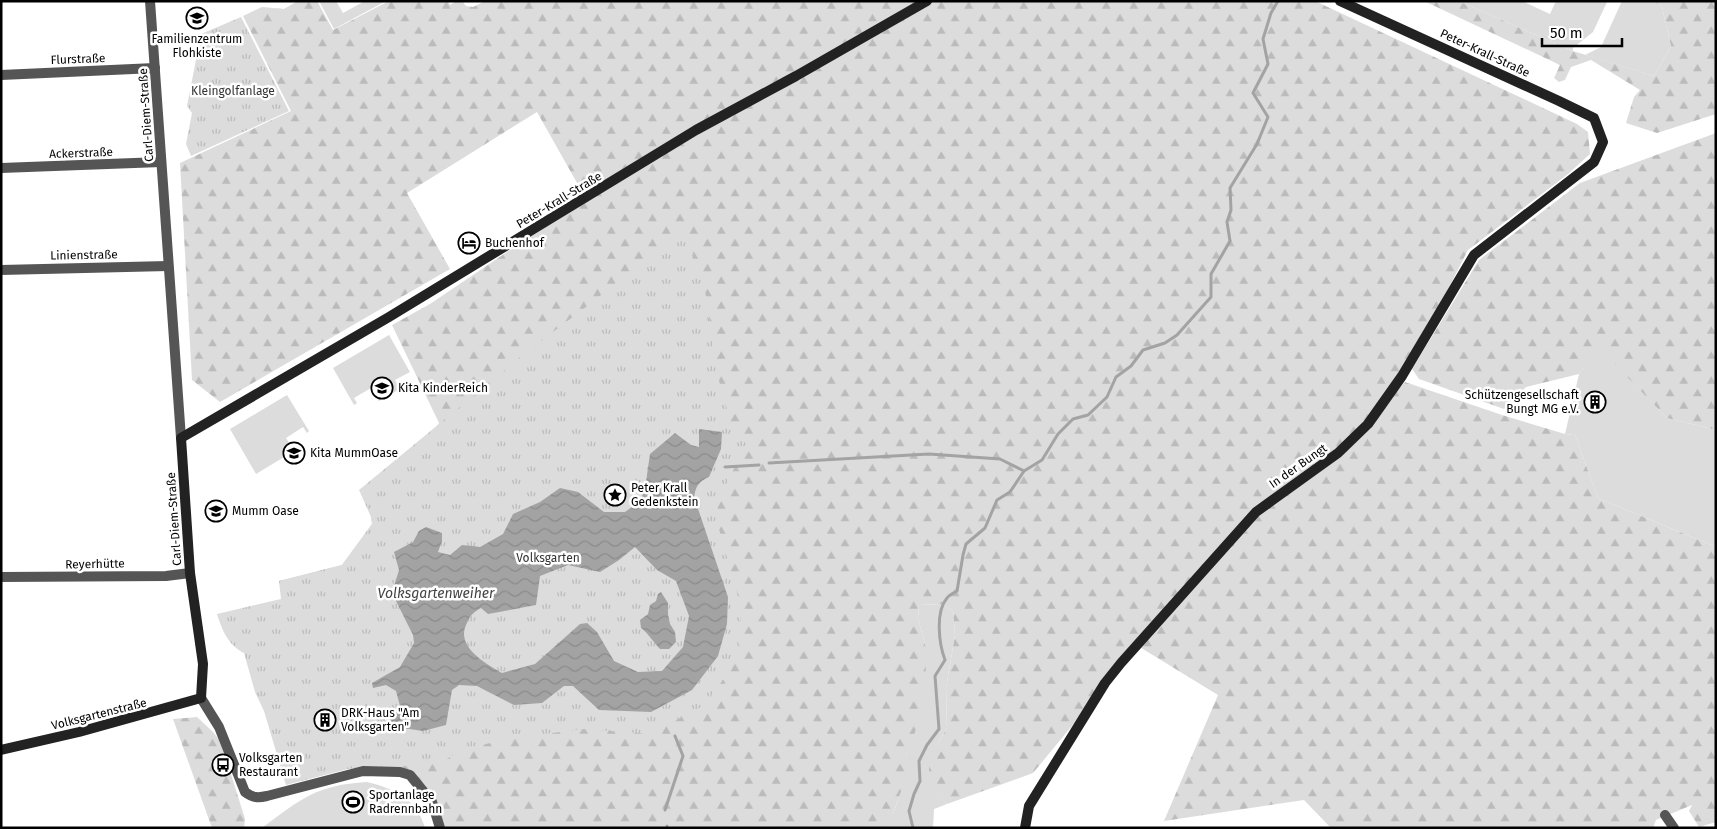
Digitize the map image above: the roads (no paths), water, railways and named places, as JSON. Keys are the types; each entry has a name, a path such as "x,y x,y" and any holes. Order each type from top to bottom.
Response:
{"street":[{"name":"Carl-Diem-Straße","path":"150,1 190,573 203,664 201,698"},
{"name":"Peter-Krall-Straße","path":"181,438 389,316 696,130 796,76 927,1"},
{"name":"Peter-Krall-Straße","path":"1340,1 1594,118 1603,142"},
{"name":"Flurstraße","path":"1,75 155,68"},
{"name":"In der Bungt","path":"1026,828 1029,806 1105,683 1121,663 1256,512 1338,453 1368,424 1402,376 1474,255 1594,162 1603,142"},
{"name":"Ackerstraße","path":"1,168 161,162"},
{"name":"Linienstraße","path":"1,270 168,266"},
{"name":"Reyerhütte","path":"1,577 157,576 190,573"},
{"name":"Volksgartenstraße","path":"1,750 79,732 201,698"},
{"path":"201,698 211,711 219,727 245,792 251,796 258,798 267,796 362,771 394,771 410,775 428,797 432,802 440,828"},
{"path":"1665,815 1674,828"}],"water":[{"name":"Volksgartenweiher","path":"699,429 722,432 721,449 709,477 698,485 694,497 728,597 727,624 718,656 692,690 651,712 599,710 573,686 564,686 542,703 514,705 477,686 459,685 452,690 446,725 423,731 396,727 386,730 382,729 381,723 392,719 400,706 396,691 386,685 373,688 372,683 400,667 414,643 413,635 392,593 399,570 394,552 413,542 419,531 426,527 442,533 442,541 438,552 450,555 462,545 480,547 503,534 513,514 540,502 560,488 578,492 604,512 625,512 640,501 645,489 650,454 675,433 691,445 699,447","holes":["635,547 657,570 676,581 689,616 683,647 662,671 638,672 614,661 597,632 587,623 580,624 535,664 502,673 474,654 465,641 466,625 475,612 481,608 488,614 536,605 540,576 568,565 600,572"]},
{"path":"661,592 668,603 670,624 675,632 676,642 669,649 660,649 641,628 640,620 648,614 650,605 656,601 658,594"}],"waterway":[{"path":"913,828 909,811 920,781 919,761 927,745 939,729 935,676 945,660 939,628 941,611 947,598 957,591 966,544 985,528 997,500 1010,492 1024,471 1042,460 1058,434 1073,419 1088,415 1107,397 1116,377 1131,366 1143,350 1165,343 1177,335 1211,297 1211,274 1230,241 1227,222 1231,210 1230,188 1257,144 1268,117 1253,93 1268,64 1263,39 1271,13 1278,1"},
{"path":"769,463 929,454 1000,459 1024,471"},
{"path":"725,467 759,465"},
{"path":"665,810 683,756 675,736"}],"place":[{"name":"Familienzentrum Flohkiste","path":"197,18"},
{"name":"Buchenhof","path":"469,243"},
{"name":"Kita KinderReich","path":"382,388"},
{"name":"Schützengesellschaft Bungt MG e.V.","path":"1595,402"},
{"name":"Kita MummOase","path":"294,453"},
{"name":"Peter Krall Gedenkstein","path":"615,495"},
{"name":"Mumm Oase","path":"216,511"},
{"name":"DRK-Haus \"Am Volksgarten\"","path":"325,720"},
{"name":"Volksgarten Restaurant","path":"223,765"},
{"name":"Sportanlage Radrennbahn","path":"353,802"}],"park label":[{"name":"Kleingolfanlage","path":"233,91"},
{"name":"Volksgarten","path":"548,558"}]}
